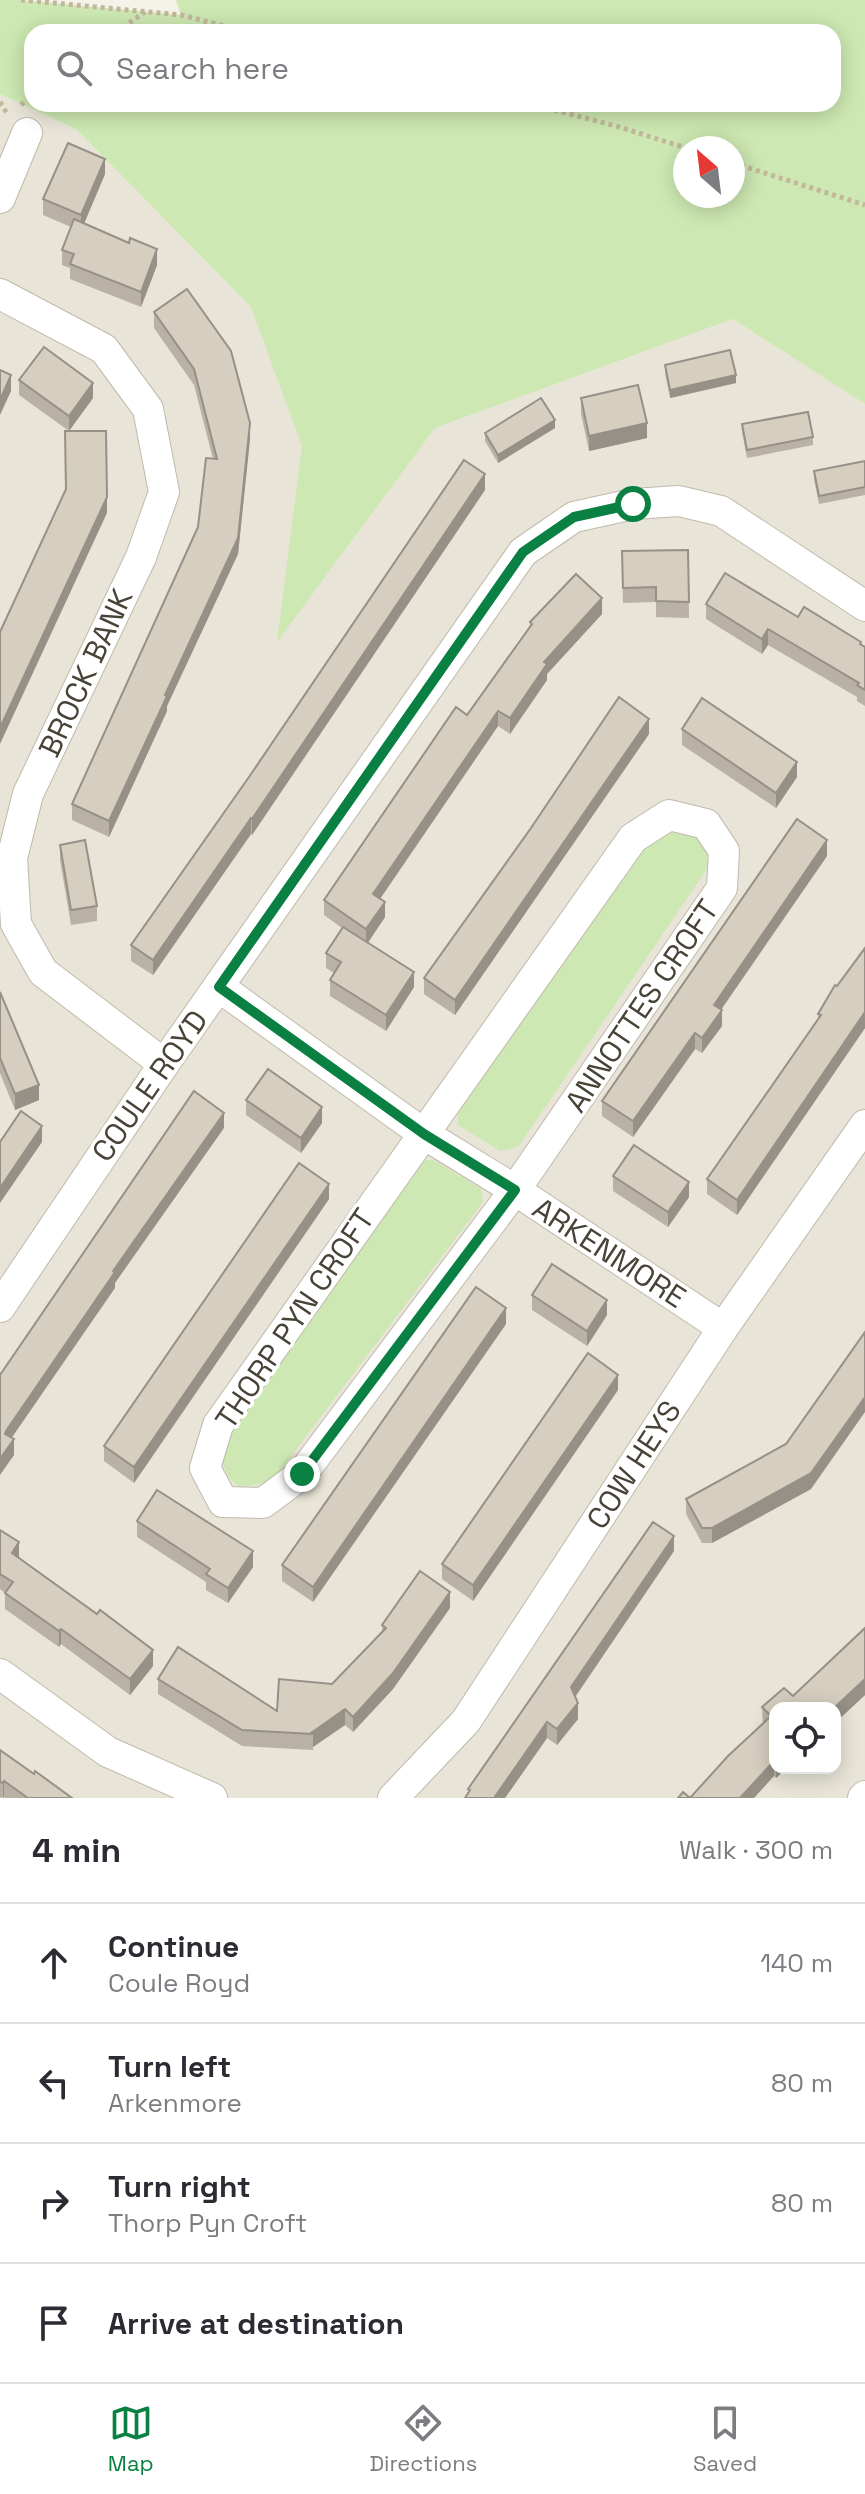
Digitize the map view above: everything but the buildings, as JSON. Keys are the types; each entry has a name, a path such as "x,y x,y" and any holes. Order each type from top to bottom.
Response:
{"street":[{"path":"0,198 27,133"},
{"name":"BROCK BANK","path":"0,294 104,349 148,409 164,492 141,557 28,794 12,858 16,924 43,972 164,1064"},
{"name":"COULE ROYD","path":"0,1307 164,1064 523,552 574,517 633,504 679,501 721,511 865,606"},
{"name":"ANNOTTES CROFT","path":"424,1134 633,838 669,815 706,824 724,851 722,888 515,1190"},
{"name":"ARKENMORE","path":"219,987 424,1134 515,1190 723,1328"},
{"name":"COW HEYS","path":"393,1798 466,1721 723,1328 865,1125"},
{"name":"THORP PYN CROFT","path":"424,1134 218,1425 205,1468 223,1502 263,1503 302,1474 515,1190"},
{"path":"0,1674 108,1752 212,1798"}],"path":[{"path":"21,0 181,15 216,24"},
{"path":"128,24 146,12"},
{"path":"562,112 673,144"},
{"path":"745,167 865,205"}],"shaded area":[{"path":"0,94 24,105 24,112 39,112 76,129 256,312 304,451 278,640 435,428 733,319 865,404 865,1798 0,1798"}],"green space":[{"path":"0,0 181,15 176,0 865,0 865,404 733,319 435,428 277,642 302,446 251,307 76,129 39,112 841,112 841,24 24,24 24,105 0,94"},
{"path":"692,828 706,848 708,859 705,872 518,1147 500,1151 458,1125 457,1107 650,838 659,831"},
{"path":"421,1160 434,1160 481,1189 483,1202 276,1476 266,1484 238,1486 229,1478 219,1456 226,1436"}],"route":[{"path":"302,1474 515,1190 424,1134 219,987 523,552 574,517 633,504"}]}
